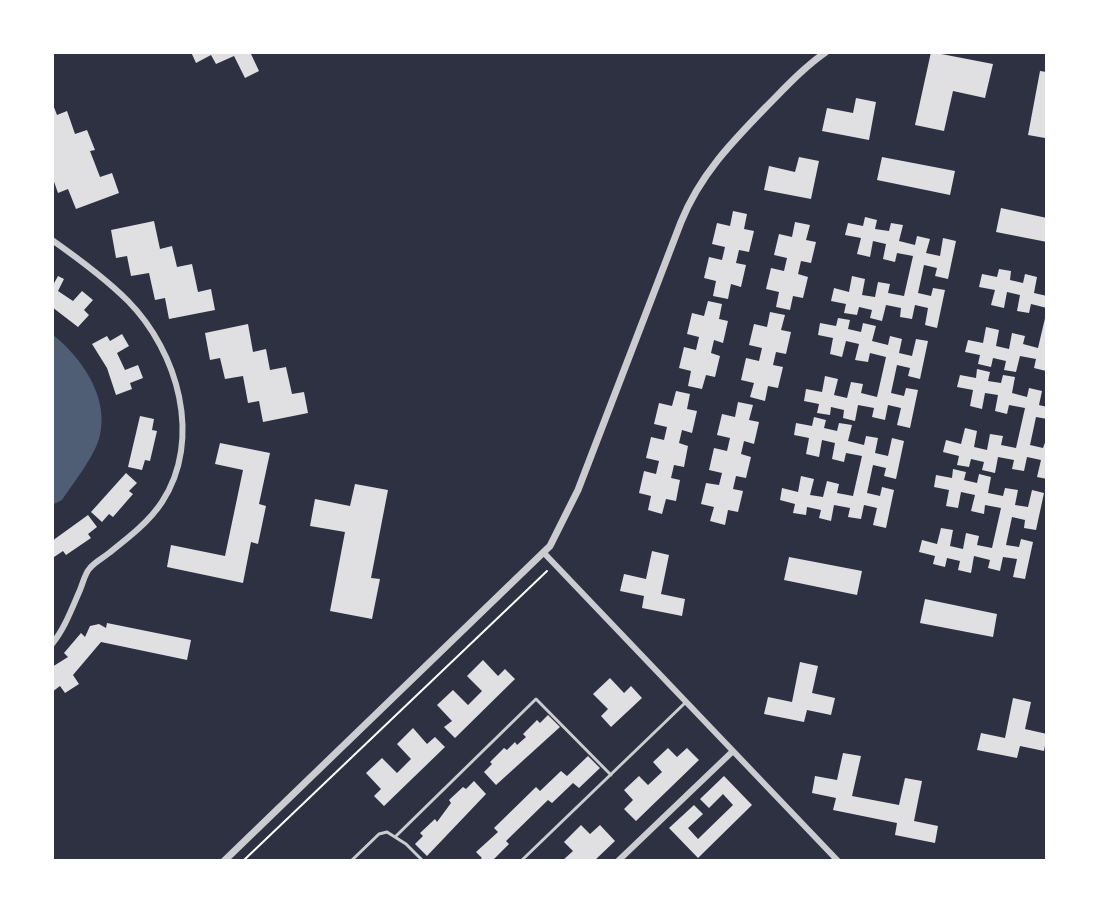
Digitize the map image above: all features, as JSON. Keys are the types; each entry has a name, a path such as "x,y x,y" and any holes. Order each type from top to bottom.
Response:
{"street":[{"path":"224,861 544,553 563,525 578,490 696,189 729,145 798,74 826,52"},
{"path":"52,240 130,303 152,333 173,376 184,440 180,463 161,504 141,526 89,568 71,612 52,644"},
{"path":"544,553 838,861"},
{"path":"618,861 733,751"}],"lane":[{"path":"396,836 536,699 611,775"},
{"path":"521,861 686,702"},
{"path":"351,861 379,834 387,832 396,836 423,861"}],"path":[{"path":"243,861 554,564"}],"water":[{"path":"52,334 73,354 90,378 102,420 98,443 89,460 62,500 52,505"}],"building":[{"path":"191,52 255,52 251,54 259,71 245,78 234,56 216,64 211,55 196,63"},
{"path":"931,52 993,64 985,98 953,91 944,131 915,125"},
{"path":"1040,71 1047,72 1045,138 1028,135"},
{"path":"856,98 876,102 869,140 822,131 827,108 853,113"},
{"path":"52,102 57,115 67,111 75,134 87,130 95,150 90,151 100,177 112,173 119,193 76,209 68,189 58,193 52,176"},
{"path":"799,157 819,161 811,199 764,190 769,166 795,172"},
{"path":"882,157 955,171 950,195 877,180"},
{"path":"1001,208 1047,218 1047,242 996,232"},
{"path":"733,211 747,214 744,229 754,231 749,252 739,250 736,263 746,265 741,287 731,284 728,299 713,296 716,281 704,278 709,257 722,260 725,247 712,244 717,223 730,226"},
{"path":"865,217 877,220 875,229 889,231 891,223 903,225 899,241 915,245 917,236 930,239 926,253 940,256 943,238 956,241 948,279 935,276 937,268 924,265 918,293 931,296 933,288 945,290 937,328 925,325 928,308 915,305 912,319 900,317 901,308 886,305 882,321 870,318 872,310 859,307 857,315 844,313 846,304 831,301 834,288 849,292 852,276 865,279 862,295 875,297 878,282 890,284 888,293 904,296 913,256 897,253 895,262 883,259 886,244 873,241 870,257 857,254 861,238 845,235 848,223 863,226"},
{"path":"154,221 160,249 172,246 177,267 192,264 198,292 211,289 215,310 169,319 165,298 155,300 149,273 131,276 127,256 116,258 111,230"},
{"path":"795,222 810,225 806,240 816,242 811,263 801,261 798,274 808,277 803,298 793,296 790,310 776,307 779,292 766,289 771,268 784,271 787,258 774,255 779,234 792,237"},
{"path":"999,269 1011,271 1010,280 1023,283 1025,274 1037,277 1034,293 1047,296 1047,308 1031,304 1029,313 1017,311 1020,295 1007,292 1004,308 991,305 995,290 979,287 982,274 997,277"},
{"path":"58,276 64,279 58,291 73,301 82,291 93,300 84,310 89,315 78,327 52,307 52,287"},
{"path":"708,301 722,304 719,319 728,321 723,343 714,340 711,353 720,356 715,377 706,375 702,389 688,386 691,371 679,368 684,347 696,350 699,337 687,334 692,313 704,316"},
{"path":"770,312 785,315 781,330 791,332 786,354 776,352 773,365 783,367 778,388 768,386 765,401 750,397 754,383 741,380 746,358 759,361 762,348 749,345 754,324 767,327"},
{"path":"1046,314 1046,371 1034,368 1036,359 1020,356 1016,372 1004,370 1006,361 993,358 991,367 978,364 980,355 965,352 968,340 983,343 986,327 999,330 996,346 1009,349 1012,333 1025,336 1023,344 1038,348"},
{"path":"838,318 850,320 848,329 861,332 863,323 876,326 872,341 888,345 890,336 902,339 899,353 912,356 916,339 928,341 920,379 908,376 910,368 897,365 891,393 904,396 906,388 918,390 910,428 897,425 901,408 888,405 885,420 872,417 874,408 858,405 855,421 843,418 844,410 831,407 830,415 817,413 819,404 804,401 806,389 822,392 825,376 838,379 834,395 847,398 851,382 863,384 861,393 877,397 886,357 870,353 868,362 855,360 859,344 846,341 842,357 830,354 833,338 818,335 820,323 836,326"},
{"path":"248,324 253,352 266,349 270,370 286,367 292,394 304,392 308,413 263,422 259,401 248,403 243,376 225,379 220,358 210,360 205,333"},
{"path":"122,334 129,346 117,353 125,370 138,365 143,378 130,383 132,389 116,395 107,368 92,344 107,336 110,341"},
{"path":"977,369 990,372 988,381 1001,383 1003,375 1015,377 1012,393 1027,397 1029,388 1042,391 1039,405 1047,407 1047,419 1036,417 1030,445 1043,448 1047,437 1047,479 1037,477 1041,460 1027,457 1024,471 1012,469 1014,460 998,457 995,473 982,470 984,462 971,459 969,467 957,465 959,456 943,452 946,440 961,444 965,428 977,431 974,447 987,450 990,434 1003,436 1001,445 1016,448 1025,408 1009,405 1007,414 995,411 998,395 985,393 982,409 970,406 973,390 957,387 960,375 976,378"},
{"path":"676,391 690,394 687,409 697,411 692,433 682,430 679,443 688,446 684,467 674,465 671,478 680,480 676,501 666,499 662,514 648,510 651,496 639,493 644,471 656,474 659,461 646,458 651,437 664,440 667,427 654,424 659,403 672,406"},
{"path":"738,402 753,405 749,420 759,422 754,444 744,441 741,454 751,457 746,478 736,476 733,489 743,491 738,512 728,510 725,525 710,521 714,507 701,504 706,483 719,485 722,473 709,470 714,448 727,451 730,438 717,435 722,414 735,417"},
{"path":"140,416 154,419 152,430 157,431 150,461 145,460 142,470 128,467"},
{"path":"814,417 826,420 824,428 837,431 839,423 852,425 848,441 864,445 866,436 878,438 875,453 888,456 892,438 904,441 896,479 884,476 886,468 873,465 867,493 880,496 882,487 894,490 886,528 873,525 877,508 864,505 861,519 848,517 850,508 834,505 831,521 819,518 821,510 807,507 806,515 793,513 795,504 780,500 782,488 798,492 801,476 814,479 810,495 823,497 827,481 839,484 837,493 853,496 862,456 846,453 844,462 832,459 835,443 822,440 819,457 806,454 809,438 794,435 796,423 812,426"},
{"path":"220,443 270,453 259,504 266,506 258,544 251,542 243,583 167,567 171,545 225,556 243,470 215,464"},
{"path":"953,469 966,472 964,480 977,483 979,474 991,477 988,493 1003,496 1005,488 1018,490 1015,505 1028,507 1032,490 1044,493 1036,530 1024,528 1025,520 1012,517 1006,545 1019,547 1021,539 1033,542 1025,579 1013,577 1017,559 1003,557 1000,571 988,568 990,560 974,556 971,573 958,570 960,561 947,558 945,567 933,564 935,556 919,552 922,540 937,544 941,528 953,530 950,546 963,549 966,533 979,536 977,545 992,548 1001,508 985,505 984,514 971,511 975,495 961,492 958,508 946,506 949,490 934,487 936,475 952,478"},
{"path":"126,473 137,483 129,491 133,494 113,517 109,514 102,522 91,512"},
{"path":"355,484 388,490 371,578 380,579 372,619 330,611 345,532 310,526 315,499 350,506"},
{"path":"88,515 97,527 88,534 91,538 66,555 63,551 54,557 52,541"},
{"path":"652,551 669,555 661,594 685,599 682,616 642,608 644,596 620,591 624,574 646,579"},
{"path":"789,557 862,571 857,595 784,580"},
{"path":"925,599 997,614 993,637 920,623"},
{"path":"107,623 191,640 187,660 101,642 73,675 79,684 65,693 60,686 52,692 52,667 68,657 64,653 81,633 85,637 90,626 99,624 106,628"},
{"path":"483,660 498,676 505,669 515,679 455,738 444,727 452,721 437,705 453,690 468,705 482,691 467,676"},
{"path":"800,662 818,666 812,693 835,698 831,715 807,710 804,722 764,714 768,697 792,702"},
{"path":"610,678 624,693 631,686 642,698 611,727 601,716 608,709 593,694"},
{"path":"1013,698 1031,702 1025,729 1047,734 1044,751 1020,746 1017,758 977,750 981,733 1005,738"},
{"path":"548,715 560,727 496,785 484,772 492,764 490,762 504,748 507,750 515,742 517,745 537,720 540,723"},
{"path":"413,728 427,744 435,737 445,747 384,806 374,796 381,789 366,773 382,758 397,773 411,759 397,744"},
{"path":"668,748 677,757 687,748 699,760 636,821 624,809 633,800 624,790 639,776 648,785 662,772 653,762"},
{"path":"843,753 861,756 852,796 899,805 905,778 922,781 914,821 938,826 935,843 895,835 897,823 833,810 836,798 812,793 815,776 837,780"},
{"path":"588,756 600,768 579,788 573,783 552,803 548,800 506,841 509,844 492,861 478,861 482,858 476,852 498,832 494,828 536,787 540,791 561,771 567,776"},
{"path":"724,776 752,805 698,858 669,828 694,805 703,814 688,828 698,839 733,805 723,794 709,808 700,799"},
{"path":"474,781 486,794 427,856 415,844 423,836 420,833 435,819 437,822 451,803 449,800"},
{"path":"581,825 590,834 600,825 615,841 594,861 562,861 573,851 564,842"}]}
